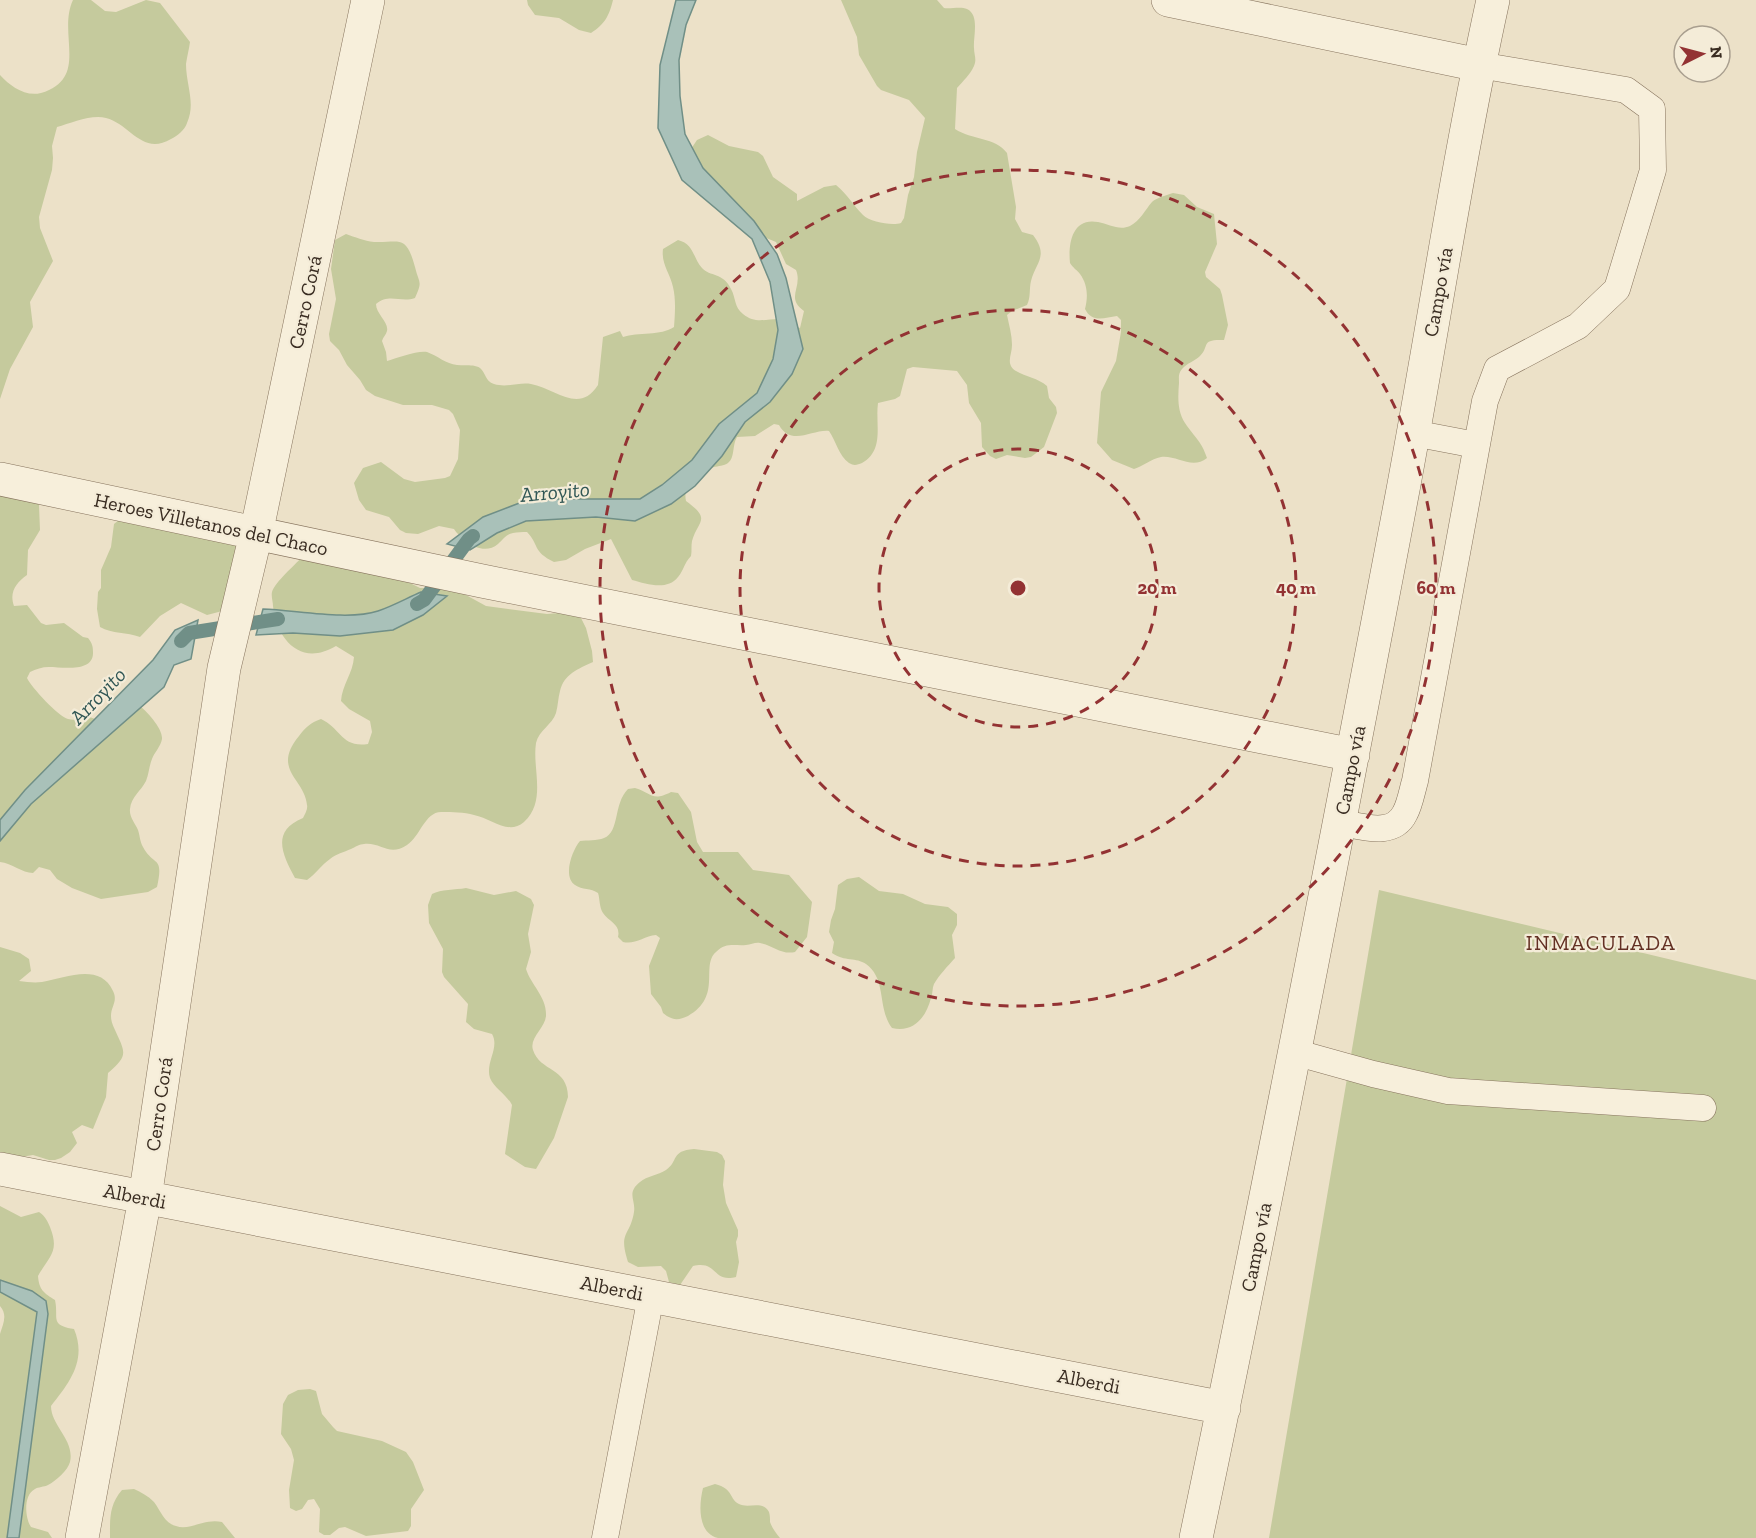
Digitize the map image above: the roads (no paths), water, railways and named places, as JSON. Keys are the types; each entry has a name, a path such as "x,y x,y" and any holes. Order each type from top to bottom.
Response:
{"street":[{"name":"Cerro Corá","path":"82,1538 145,1198 224,668 256,534 368,0"},
{"path":"1168,0 1479,65"},
{"name":"Campo vía","path":"1196,1538 1340,823 1479,65 1493,0"},
{"name":"Heroes Villetanos del Chaco","path":"0,479 423,569 1353,755"},
{"name":"Alberdi","path":"0,1169 1224,1408"}],"lane":[{"path":"1340,823 1387,829 1399,823 1405,813 1415,781 1485,401 1497,369 1578,326 1617,289 1653,170 1652,110 1626,90 1479,65"},
{"path":"1413,433 1476,445"},
{"path":"1294,1052 1373,1074 1448,1091 1703,1108"},
{"path":"605,1538 651,1296"}],"water":[{"path":"676,0 696,0 686,25 679,60 680,96 685,134 703,168 754,221 777,254 786,278 803,349 792,374 770,402 745,422 722,456 695,486 671,504 635,521 596,517 526,521 497,533 470,550 447,544 483,517 522,502 555,499 640,499 662,485 692,460 719,424 757,393 773,359 778,330 770,282 752,239 682,180 658,128 660,65"},
{"path":"421,592 447,596 423,615 393,630 340,636 293,633 256,635 263,609 337,615 366,614 384,609"},
{"path":"198,620 191,659 174,665 164,687 31,804 0,841 0,820 25,790 153,660 175,630"},
{"path":"0,1280 32,1291 46,1301 48,1314 19,1538 7,1538 37,1312 0,1292"}],"waterway":[{"name":"Arroyito","path":"417,604 424,600 473,536"},
{"name":"Arroyito","path":"181,641 189,633 278,619"}],"district":[{"name":"INMACULADA","path":"1601,943"}]}
